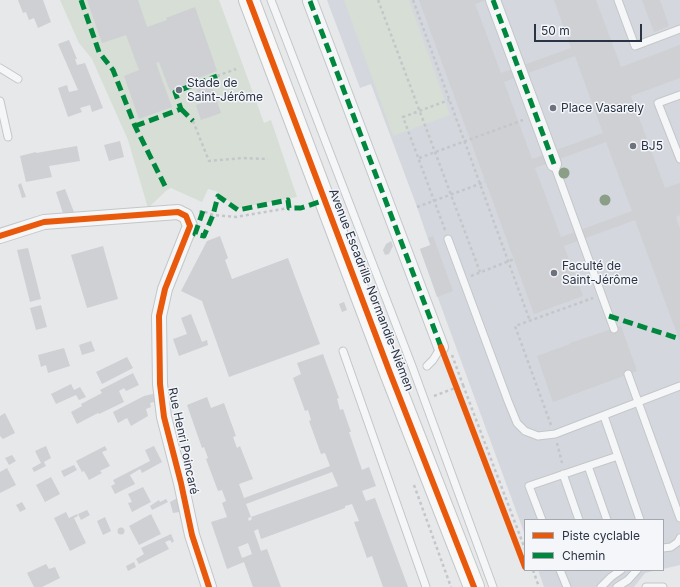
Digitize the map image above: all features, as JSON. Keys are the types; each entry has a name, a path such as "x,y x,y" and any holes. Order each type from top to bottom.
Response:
{"street":[{"name":"Avenue Escadrille Normandie-Niémen","path":"249,0 442,509 474,587"},
{"path":"493,0 554,164"},
{"path":"309,1 446,349"},
{"name":"Rue Henri Poincaré","path":"0,236 44,222 178,212 186,216 190,226 165,288 159,316 160,384 164,417 192,534 209,587"},
{"name":"Avenue Escadrille Normandie-Niémen","path":"442,509 460,587"}],"lane":[{"path":"271,0 424,400 493,587"},
{"path":"618,0 635,46 680,29"},
{"path":"0,68 18,78"},
{"path":"680,95 658,103 680,159"},
{"path":"0,101 8,137"},
{"path":"554,164 614,329"},
{"path":"448,239 517,423 525,431 538,436 555,434 680,386"},
{"path":"428,366 446,349"},
{"path":"343,351 426,587"},
{"path":"628,374 680,518"},
{"path":"604,416 640,519"},
{"path":"542,519 529,486 618,456"},
{"path":"588,466 607,519"},
{"path":"563,474 579,519"},
{"path":"664,550 678,542 680,538"},
{"path":"664,548 671,547"},
{"path":"560,571 567,587"},
{"path":"601,587 620,571"},
{"path":"624,587 636,571"},
{"path":"617,587 628,580"},
{"path":"646,587 663,587"}],"path":[{"path":"378,0 480,272"},
{"path":"413,0 507,262 530,321"},
{"path":"217,76 236,69"},
{"path":"448,239 403,117 449,100"},
{"path":"419,158 536,115"},
{"path":"193,121 209,161 242,158 268,159"},
{"path":"417,207 485,182"},
{"path":"203,211 213,215 236,217 289,208"},
{"path":"463,279 514,259"},
{"path":"555,434 515,326 601,295"},
{"path":"446,349 463,385 522,550"},
{"path":"454,381 459,395"},
{"path":"424,400 463,385"},
{"path":"476,440 522,550"},
{"path":"560,454 562,461"},
{"path":"526,571 533,587"},
{"path":"533,571 539,587"}],"shaded area":[{"name":"Stade de Saint-Jérôme","path":"60,0 219,0 264,123 271,120 297,197 238,208 216,191 208,189 202,202 171,188 148,208 128,140 92,59 79,43"},
{"name":"Faculté de Saint-Jérôme","path":"327,0 680,0 680,565 664,569 664,519 524,519 524,532 420,249 430,245 417,207 371,84 360,88"},
{"path":"344,0 409,0 450,115 393,136"},
{"path":"538,571 653,571 645,573 634,587 544,587"}],"building":[{"path":"18,0 43,0 51,22 38,28 34,18 29,20 26,12 23,13"},
{"path":"87,0 138,0 147,27 167,20 166,18 195,7 217,71 190,81 191,84 170,91 159,62 156,63 172,107 139,119 124,76 139,70 126,35 102,43"},
{"path":"419,0 486,0 475,4 501,73 571,48 554,0 596,0 621,67 680,45 680,78 631,96 665,188 680,183 680,215 676,217 680,229 680,342 635,220 564,246 583,296 534,314","holes":["575,56 603,133 532,159 504,82","606,142 632,211 561,237 535,168"]},
{"path":"642,0 660,0 669,26 654,32"},
{"path":"69,40 77,59 75,59 77,65 85,63 103,108 92,112 90,105 80,108 82,112 68,117 58,88 67,85 69,92 78,90 58,44"},
{"path":"210,82 221,113 201,120 196,105 202,103 196,87"},
{"path":"120,141 124,157 109,161 104,145"},
{"path":"77,146 80,161 49,166 52,177 26,182 20,156"},
{"path":"21,183 26,197 22,198 18,185"},
{"path":"65,189 74,212 63,213 56,192"},
{"path":"220,236 228,258 225,260 232,279 288,258 320,344 229,377 202,301 181,291 207,241"},
{"path":"433,236 453,291 437,297 420,249 431,245 428,238"},
{"path":"391,241 393,246 389,254 385,255 383,250 386,244"},
{"path":"103,246 118,299 87,308 71,255"},
{"path":"28,248 41,299 30,302 17,250"},
{"path":"344,302 347,310 342,312 339,304"},
{"path":"41,305 47,327 36,330 30,308"},
{"path":"191,314 202,342 207,340 208,345 179,356 173,339 187,334 181,318"},
{"path":"621,326 637,371 553,402 537,356"},
{"path":"91,341 95,351 82,355 79,345"},
{"path":"64,348 70,366 48,373 46,365 41,367 38,355"},
{"path":"323,354 339,398 337,399 340,410 343,409 362,470 369,467 376,486 362,491 366,501 375,498 408,587 383,587 372,556 367,558 354,522 359,521 352,504 345,506 345,508 261,539 258,529 254,531 261,551 267,549 281,587 253,587 244,562 227,569 211,522 227,517 222,503 226,501 222,490 218,491 206,459 208,458 204,447 202,448 187,405 207,397 211,408 224,403 236,436 233,437 237,448 240,446 253,479 239,484 244,498 330,466 325,453 321,454 309,421 311,420 308,410 305,411 293,378 301,374 297,363","holes":["332,472 338,486 251,517 246,504","248,543 252,554 242,558 238,547"]},
{"path":"127,357 133,368 102,384 96,372"},
{"path":"133,373 139,385 126,391 124,388 119,391 124,402 77,424 71,412 82,406 81,404 102,393 100,390"},
{"path":"71,384 74,390 80,387 86,397 79,400 76,395 56,404 51,394"},
{"path":"157,393 160,410 156,411 154,402 150,403 151,407 146,409 148,416 131,426 127,418 118,423 113,412 144,396"},
{"path":"5,413 15,433 3,439 0,436 0,416"},
{"path":"46,446 51,458 44,462 46,466 34,472 32,468 41,463 35,451"},
{"path":"105,446 107,450 102,452 110,466 100,471 102,473 89,480 84,471 82,472 76,461"},
{"path":"154,446 162,462 142,473 140,469 130,475 135,484 115,494 111,486 115,484 113,480 150,461 145,450"},
{"path":"12,455 16,461 9,465 5,458"},
{"path":"74,465 77,470 64,477 61,471"},
{"path":"7,468 16,485 0,493 0,472"},
{"path":"51,477 60,494 45,502 36,485"},
{"path":"143,487 151,502 132,512 128,503 132,502 128,494"},
{"path":"181,496 185,511 173,513 170,502"},
{"path":"166,499 168,502 152,510 150,506 159,500 160,502"},
{"path":"22,502 26,509 20,512 16,505"},
{"path":"87,510 90,515 81,520 78,514"},
{"path":"66,512 69,518 77,514 78,516 74,518 86,543 70,551 54,518"},
{"path":"151,514 161,534 139,545 129,526"},
{"path":"105,517 111,531 103,535 97,521"},
{"path":"121,527 124,528 124,534 121,535 118,534 117,531 118,528"},
{"path":"171,534 174,541 172,543 170,540 165,542 169,549 139,564 136,559 144,554 141,548"},
{"path":"134,562 136,567 128,571 126,566"},
{"path":"46,564 49,569 55,567 60,578 42,587 34,587 27,573"}],"marked path":[{"path":"81,0 99,52 113,70 135,126 167,190"},
{"path":"493,0 554,164"},
{"path":"310,1 441,347"},
{"path":"135,126 181,109 175,92 217,76"},
{"path":"181,109 193,121"},
{"path":"203,211 195,234 204,236 213,215 218,196 238,210 288,200 289,208 301,208 325,200"},
{"path":"609,316 680,339"}],"cycle path":[{"path":"249,0 390,373 474,587"},
{"path":"0,236 44,222 178,212 186,216 190,226 165,289 159,316 160,384 164,417 181,483 192,535 209,587"},
{"path":"441,347 524,564"}],"place":[{"name":"Stade de Saint-Jérôme","path":"179,90"},
{"name":"Place Vasarely","path":"553,108"},
{"name":"BJ5","path":"633,146"},
{"name":"Faculté de Saint-Jérôme","path":"554,273"}]}
